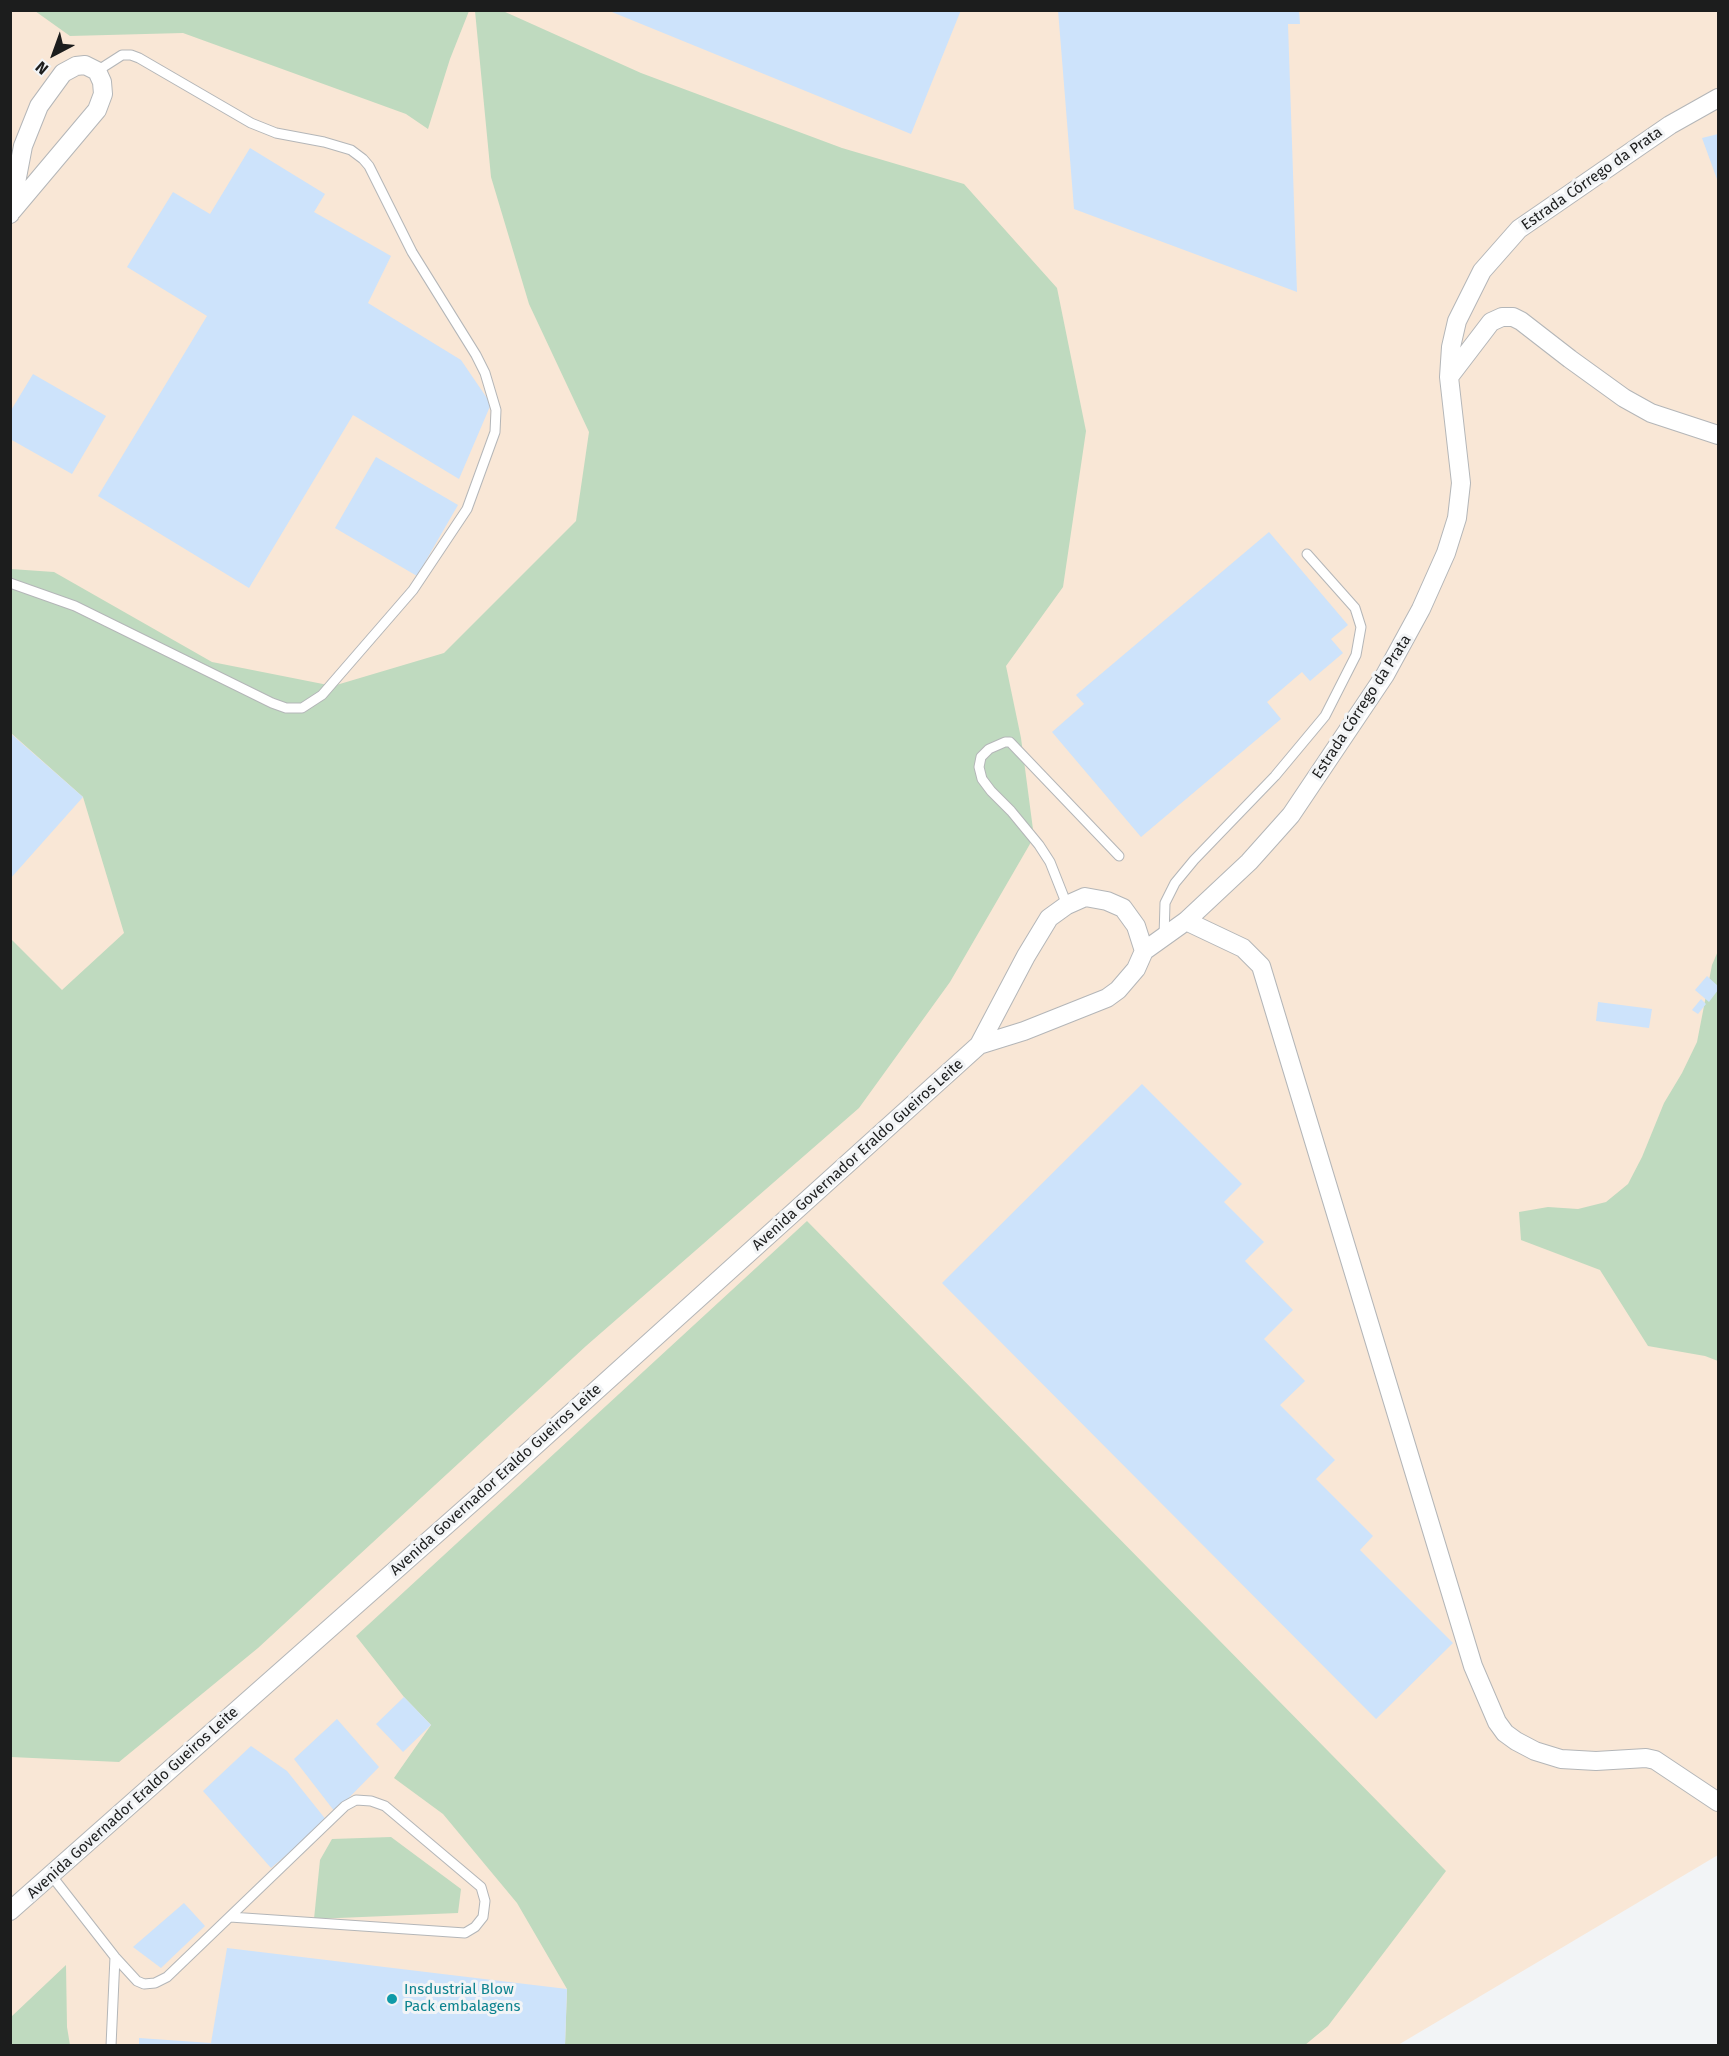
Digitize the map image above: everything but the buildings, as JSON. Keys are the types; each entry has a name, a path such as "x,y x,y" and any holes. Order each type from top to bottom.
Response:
{"street":[{"path":"85,65 97,71 102,82 103,94 97,110 11,212 22,146 39,106 63,73 76,66 85,65"},
{"name":"Estrada Córrego da Prata","path":"1144,951 1186,921 1249,862 1291,815 1385,675 1421,609 1446,553 1457,518 1461,483 1449,377 1451,347 1457,321 1482,271 1519,229 1670,125 1719,98"},
{"path":"1449,377 1491,322 1502,317 1513,317 1624,398 1651,413 1719,435"},
{"name":"Avenida Governador Eraldo Gueiros Leite","path":"10,1911 477,1497 979,1045 1049,918 1067,905 1085,897 1107,901 1123,908 1136,926 1144,951 1136,969 1126,982 1107,998 1024,1031 979,1045"},
{"path":"1186,921 1243,948 1261,966 1473,1666 1497,1722 1505,1733 1516,1741 1534,1751 1561,1759 1596,1761 1646,1758 1655,1760 1719,1802"}],"lane":[{"path":"10,583 75,606 272,703 286,708 302,708 322,695 413,590 467,509 495,432 496,410 492,391 476,355 412,252 369,166 363,159 351,150 324,142 276,134 251,123 139,58 122,55 97,71"},
{"path":"1164,937 1165,903 1175,883 1194,860 1275,776 1325,716 1356,656 1361,627 1355,608 1307,554"},
{"path":"1067,905 1050,862 1039,845 982,779 979,767 981,757 989,749 1010,742 1119,855"},
{"path":"51,1875 115,1957 137,1981 144,1984 155,1983 167,1977 345,1806 356,1800 371,1801 385,1806 482,1887 485,1901 483,1917 465,1934 230,1917"},
{"path":"111,2046 115,1957"}],"shaded area":[{"path":"11,11 1718,11 1718,1855 1398,2045 11,2046"}],"green space":[{"path":"35,11 469,11 450,59 428,129 406,114 183,33 70,36"},
{"path":"475,11 503,11 641,73 842,148 964,184 1057,288 1086,431 1063,587 1006,666 1021,738 1034,837 950,982 859,1108 586,1346 258,1648 119,1762 11,1757 10,938 62,990 124,933 83,797 11,733 11,569 54,572 212,662 333,686 444,653 576,521 589,432 529,304 491,177"},
{"path":"1718,951 1718,1361 1705,1356 1648,1346 1600,1270 1521,1240 1519,1212 1548,1207 1578,1209 1606,1202 1628,1184 1642,1157 1664,1103 1697,1042 1712,965"},
{"path":"807,1221 1446,1871 1328,2026 1305,2045 565,2045 567,1989 517,1903 443,1814 394,1778 431,1725 404,1697 356,1636"},
{"path":"391,1837 461,1889 458,1913 314,1919 320,1860 332,1839"},
{"path":"66,1965 67,2027 70,2045 11,2045 11,2017"}],"place":[{"name":"Insdustrial Blow Pack embalagens","path":"392,1999"}]}
